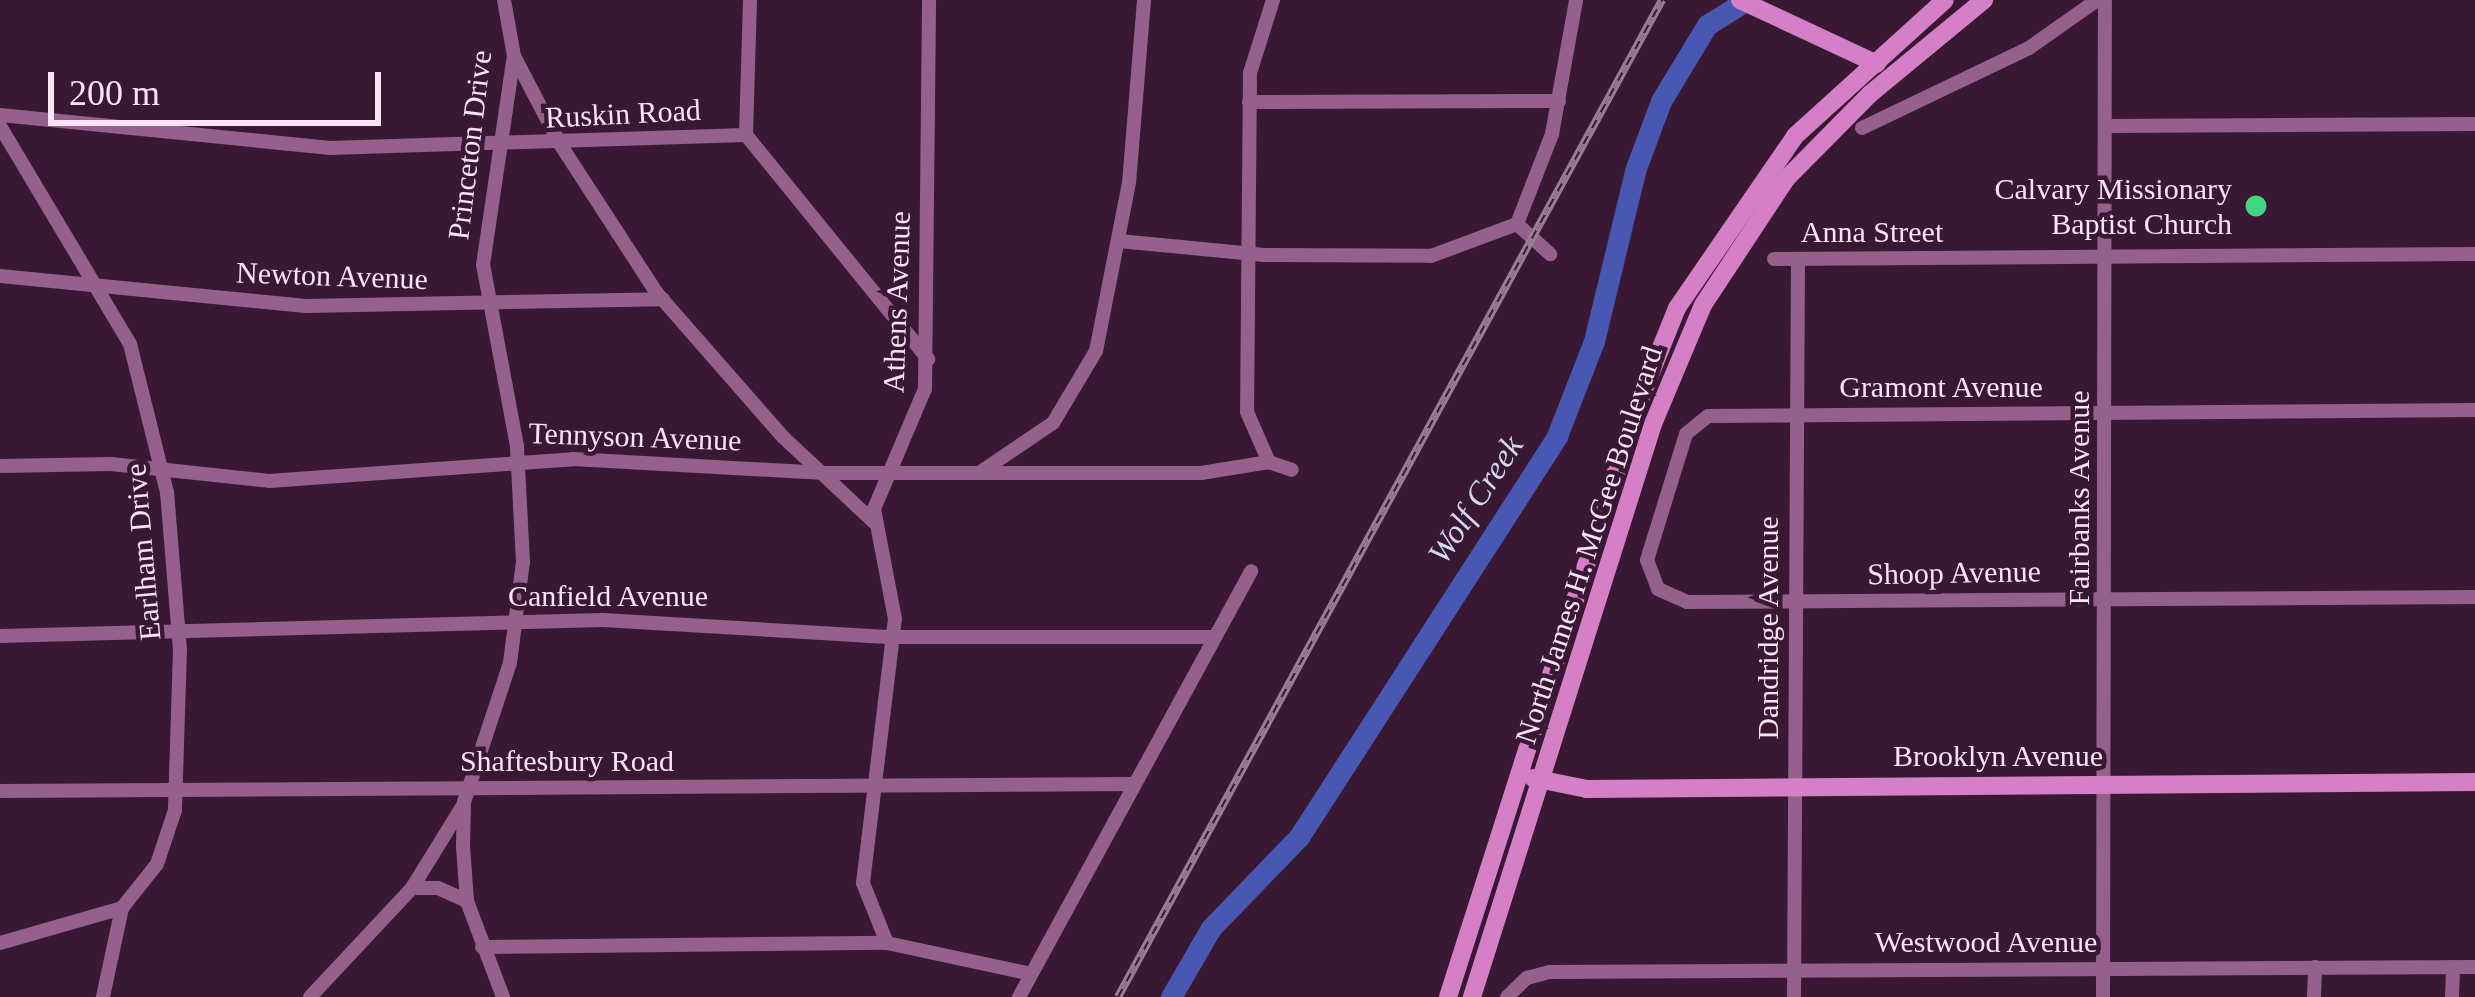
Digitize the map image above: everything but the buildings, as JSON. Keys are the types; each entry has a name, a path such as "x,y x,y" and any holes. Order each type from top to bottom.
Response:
{"main road":[{"path":"1740,0 1893,73"},
{"name":"North James H. McGee Boulevard","path":"1448,997 1523,775 1635,412 1677,308 1762,178 1870,61 1945,0"},
{"name":"North James H. McGee Boulevard","path":"1472,997 1653,424 1703,305 1786,179 1893,73 1984,0"},
{"name":"Brooklyn Avenue","path":"1523,775 1568,788 2475,782"}],"street":[{"name":"Princeton Drive","path":"503,997 467,902 467,795 501,702 517,622 519,461 488,306 484,226 503,146 514,56 504,0"},
{"path":"751,0 746,135 928,359"},
{"name":"Athens Avenue","path":"886,944 862,884 892,637 893,582 875,524 884,472 920,408 928,359 929,0"},
{"path":"978,473 1037,436 1074,397 1096,351 1120,241 1144,0"},
{"path":"1274,0 1256,44 1249,102 1247,412 1269,462 1292,470"},
{"path":"1120,241 1248,253 1431,256 1517,224 1545,160 1576,0"},
{"path":"1862,128 2029,48 2101,0"},
{"name":"Fairbanks Avenue","path":"2101,0 2108,126 2103,997"},
{"path":"514,56 560,145 663,299 821,473 875,524"},
{"path":"1249,102 1558,100"},
{"name":"Ruskin Road","path":"0,115 287,146 560,145 746,135"},
{"path":"2108,126 2475,124"},
{"name":"Earlham Drive","path":"0,126 100,285 146,385 164,471 178,634 176,790 164,851 122,908 103,997"},
{"path":"1517,224 1550,254"},
{"name":"Anna Street","path":"1774,259 2475,254"},
{"name":"Dandridge Avenue","path":"1795,997 1798,260"},
{"name":"Newton Avenue","path":"0,276 306,306 663,299"},
{"name":"Gramont Avenue","path":"1655,584 1648,551 1696,420 1798,415 2475,410"},
{"name":"Tennyson Avenue","path":"0,466 301,480 519,461 821,473 1202,473 1269,462"},
{"path":"1019,997 1251,571"},
{"name":"Shoop Avenue","path":"1655,584 1687,602 2475,597"},
{"name":"Canfield Avenue","path":"0,636 682,621 892,637 1215,637"},
{"name":"Shaftesbury Road","path":"0,791 467,795 1134,784"},
{"path":"310,997 412,888 467,795"},
{"path":"412,888 438,888 467,902"},
{"path":"0,944 122,908"},
{"path":"482,946 886,944 1031,974"},
{"path":"2314,967 2314,997"},
{"name":"Westwood Avenue","path":"1507,997 1536,974 2475,967"},
{"path":"2452,997 2453,968"}],"waterway":[{"name":"Wolf Creek","path":"1171,997 1211,928 1299,837 1557,436 1594,341 1636,168 1661,101 1707,25 1747,0"}],"railway":[{"path":"1118,997 1662,0"}],"place":[{"name":"Calvary Missionary Baptist Church","path":"2256,206"}]}
